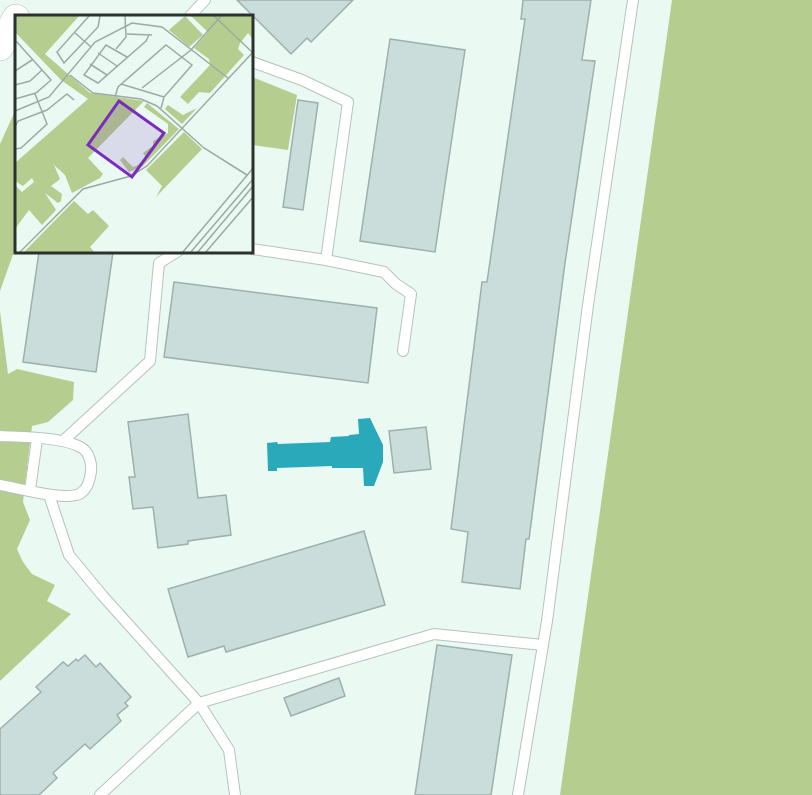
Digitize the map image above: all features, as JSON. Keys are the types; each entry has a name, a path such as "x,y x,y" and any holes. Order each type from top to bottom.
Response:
{"main road":[{"path":"0,46 15,22"}],"lane":[{"path":"191,15 205,0"},
{"path":"518,795 543,645 588,305 633,0"},
{"path":"254,63 302,80 348,102 326,260"},
{"path":"254,249 326,260 384,272 411,294 403,351"},
{"path":"63,441 150,362 159,263 174,254"},
{"path":"0,436 63,441 83,448 90,460 91,470 89,483 83,492 72,496 49,495 0,485"},
{"path":"30,490 37,439"},
{"path":"49,495 69,555 199,703 229,750 235,795"},
{"path":"100,795 199,703 434,634 543,645"}],"green space":[{"path":"672,0 812,0 812,795 560,795"},
{"path":"254,78 297,95 288,150 254,145"},
{"path":"15,111 15,249 0,291 0,144"},
{"path":"0,311 8,374 17,369 74,382 73,400 48,422 32,426 23,502 30,520 17,549 32,574 55,585 47,601 71,614 0,681"}],"water":[{"path":"370,418 383,445 383,462 374,486 364,486 363,468 332,468 332,466 277,468 277,471 268,471 267,443 330,442 331,437 359,434 358,419"}],"building":[{"path":"237,0 353,0 311,42 307,38 291,54"},
{"path":"523,0 591,0 582,60 595,61 565,263 529,539 526,539 520,589 462,582 468,532 451,529 482,282 487,282 525,19 521,19"},
{"path":"390,39 465,50 435,252 360,241"},
{"path":"298,100 318,103 303,210 283,207"},
{"path":"39,254 113,254 96,372 23,362"},
{"path":"174,282 377,308 368,383 164,357"},
{"path":"188,414 198,498 226,495 231,535 158,548 153,507 133,509 129,477 135,477 128,422"},
{"path":"426,427 431,469 394,473 389,431"},
{"path":"364,531 385,605 226,652 224,646 188,657 168,589"},
{"path":"437,645 512,655 491,795 415,795"},
{"path":"85,655 96,667 100,663 131,697 125,703 128,706 117,715 121,721 90,749 85,744 53,773 57,778 39,795 0,795 0,729 41,692 36,687 63,662 68,666"},
{"path":"339,678 345,696 291,716 284,698"}]}
